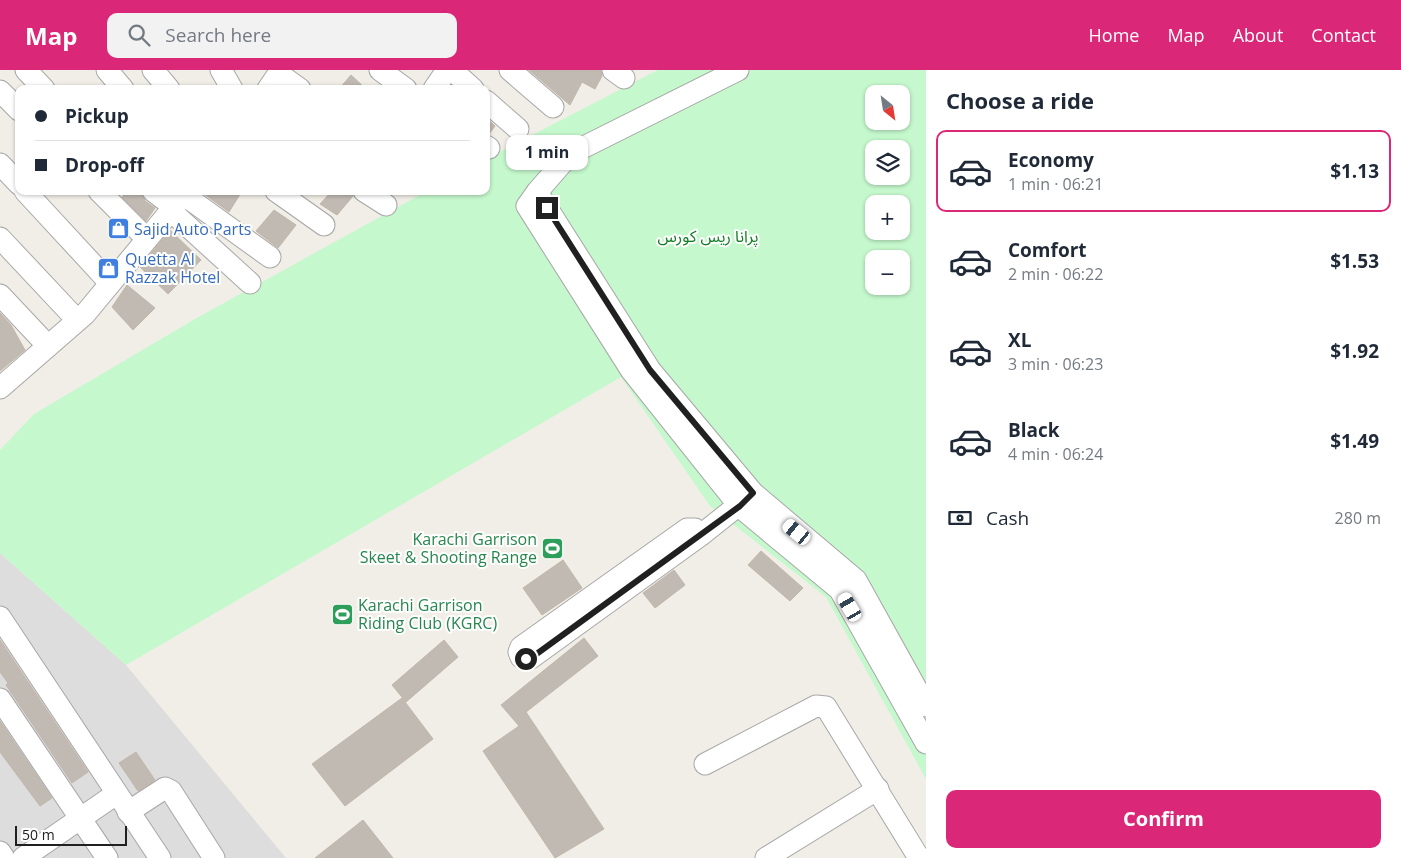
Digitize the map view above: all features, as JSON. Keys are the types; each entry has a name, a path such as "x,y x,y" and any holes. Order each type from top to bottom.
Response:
{"street":[{"path":"26,70 40,85"},
{"path":"107,70 120,85"},
{"path":"153,70 166,85"},
{"path":"222,70 230,85"},
{"path":"380,70 401,85"},
{"path":"437,85 448,70"},
{"path":"452,70 469,85"},
{"path":"510,70 553,107"},
{"path":"738,70 570,154 527,206 626,362 746,500 840,590 926,743"},
{"path":"273,78 290,85"},
{"path":"0,91 15,106"},
{"path":"490,104 518,129"},
{"path":"0,164 15,180"},
{"path":"29,195 110,283"},
{"path":"103,195 147,240"},
{"path":"163,195 179,201 270,257"},
{"path":"282,195 324,225"},
{"path":"370,195 386,206"},
{"path":"0,388 77,320 179,201"},
{"path":"179,201 248,281"},
{"path":"0,238 77,320"},
{"path":"0,295 48,346"},
{"path":"701,535 695,530 687,529 521,647 520,657 531,658 701,535 746,500"},
{"path":"746,500 856,580 926,706"},
{"path":"0,617 160,858"},
{"path":"0,699 107,858"},
{"path":"705,764 816,706 826,707 919,858"},
{"path":"23,858 82,819 165,788 171,791 214,858"},
{"path":"780,855 878,789"},
{"path":"0,852 4,858"}],"shaded area":[{"path":"0,553 126,665 286,858 10,858 0,842"}],"green space":[{"name":"پرانا ریس کورس","path":"658,70 926,70 926,779 826,597 710,506 621,377 126,665 0,553 0,450 34,414 195,319 420,195 490,195 490,157"}],"building":[{"path":"529,70 601,70 602,76 595,89 582,82 570,105"},
{"path":"351,75 362,85 342,85"},
{"path":"490,122 495,126 490,133"},
{"path":"124,195 143,195 145,201 155,208 146,221 122,197"},
{"path":"206,195 240,195 229,212"},
{"path":"328,195 353,195 337,215 320,204"},
{"path":"274,210 296,225 278,248 256,231"},
{"path":"170,230 201,260 168,294 140,267"},
{"path":"127,285 155,308 133,330 112,307"},
{"path":"0,313 11,325 25,350 0,371"},
{"path":"761,551 803,588 790,601 748,565"},
{"path":"563,560 582,588 542,615 523,588"},
{"path":"674,570 685,585 655,608 643,593"},
{"path":"584,638 598,656 526,712 604,829 555,858 483,751 519,726 501,705"},
{"path":"0,640 88,772 72,783 6,685 8,683 0,672"},
{"path":"444,640 458,657 406,702 392,685"},
{"path":"402,698 433,739 345,806 312,764"},
{"path":"0,721 52,798 40,806 0,752"},
{"path":"136,752 155,780 138,791 119,763"},
{"path":"363,820 393,858 315,858"}],"place":[{"name":"Sajid Auto Parts","path":"118,229"},
{"name":"Quetta Al Razzak Hotel","path":"109,268"},
{"name":"Karachi Garrison Skeet & Shooting Range","path":"553,548"},
{"name":"Karachi Garrison Riding Club (KGRC)","path":"342,614"}],"route":[{"path":"526,659 531,658 701,535 740,506 753,493 650,370 547,208"}]}
